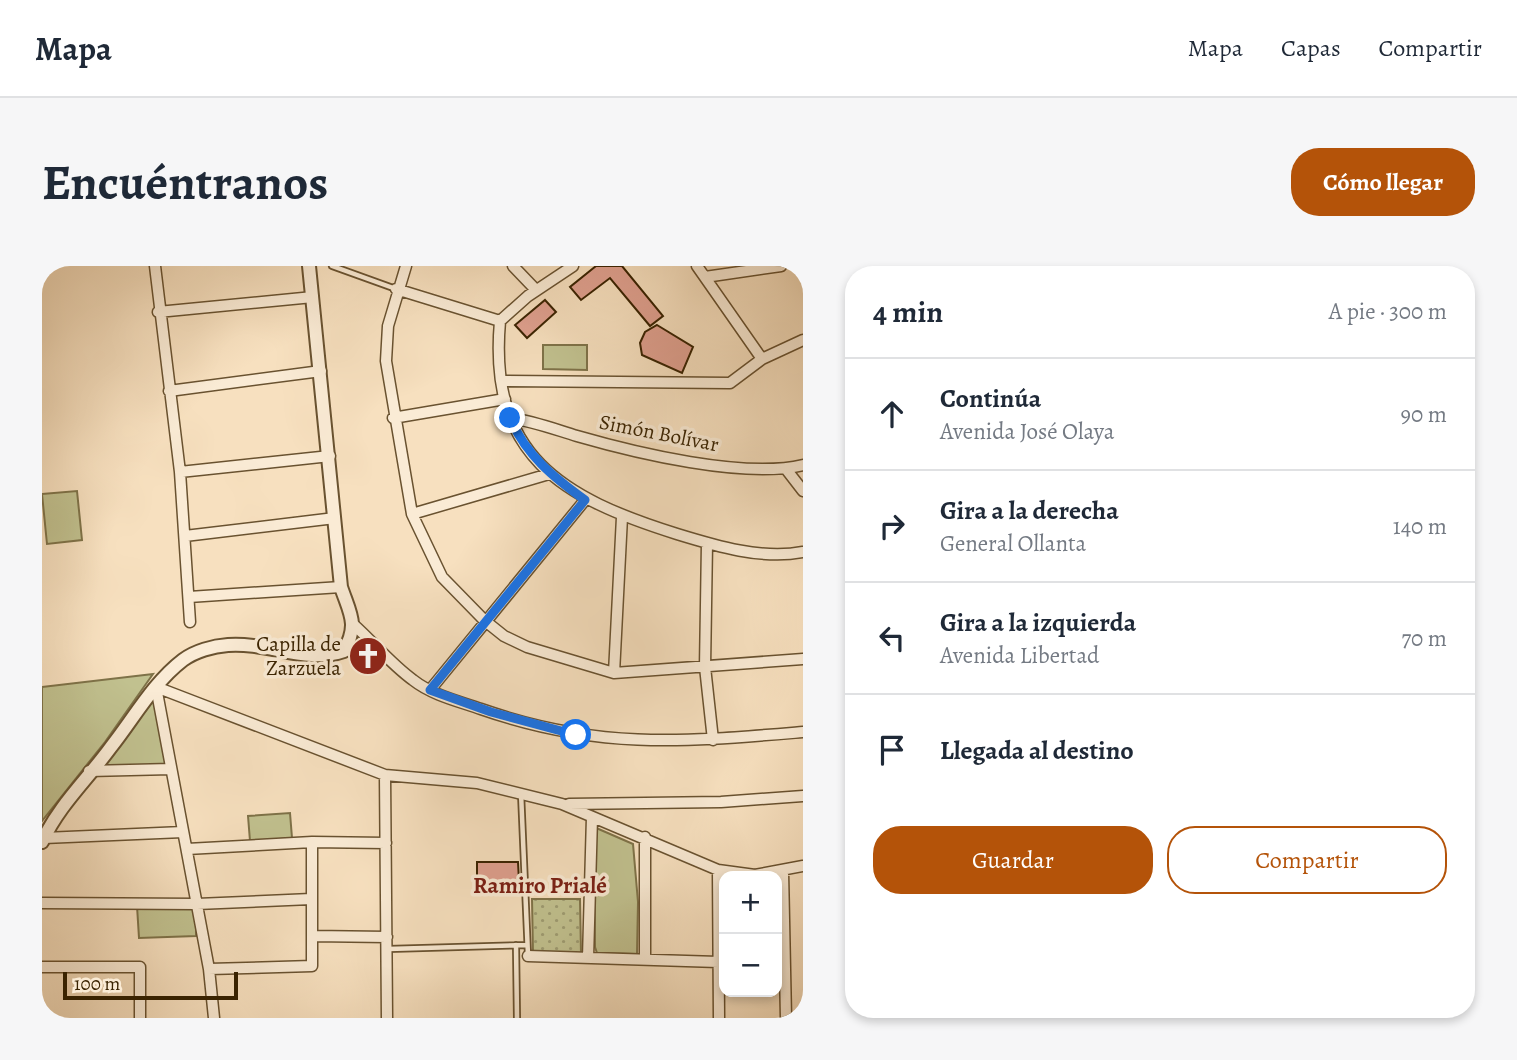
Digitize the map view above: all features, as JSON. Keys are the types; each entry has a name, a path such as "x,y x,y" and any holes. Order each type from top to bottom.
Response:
{"street":[{"path":"155,266 158,312 180,472 190,622"},
{"path":"309,266 341,587 354,625 404,673 430,690 491,712 576,735 624,741 713,740 803,732"},
{"path":"406,266 388,326 386,361 393,418 412,514 442,577 484,620 504,636 527,647 614,673 803,659"},
{"path":"513,266 536,290"},
{"path":"573,266 536,290 499,321 497,351 501,381 510,418 520,440 549,474 585,500 622,517 706,543 754,553 803,552"},
{"path":"697,266 762,359"},
{"path":"705,277 781,266"},
{"path":"397,289 499,321"},
{"path":"158,312 313,297"},
{"path":"501,381 730,383 762,359 803,340"},
{"path":"786,347 803,351"},
{"path":"169,391 321,371"},
{"path":"393,418 505,399"},
{"name":"Simón Bolívar","path":"510,418 666,457 746,468 786,469 803,465"},
{"path":"180,472 330,456"},
{"path":"786,469 803,491"},
{"path":"412,514 549,474"},
{"path":"430,690 484,620 585,500"},
{"path":"614,673 622,517"},
{"path":"185,536 335,518"},
{"path":"706,543 705,667 713,740"},
{"path":"189,597 341,587"},
{"path":"183,832 43,840 54,816 89,771 109,750 156,687 183,660 219,646 263,645 316,657 329,656 344,651 354,625"},
{"path":"156,687 209,969 214,1018"},
{"path":"156,687 385,775 477,783 562,804 718,870 755,875 803,866"},
{"path":"89,771 171,769"},
{"path":"385,775 387,1018"},
{"path":"562,804 721,802 803,796"},
{"path":"588,958 592,817"},
{"path":"645,837 645,960"},
{"path":"187,849 312,842 386,843"},
{"path":"209,969 312,966 312,842"},
{"path":"718,870 719,1018"},
{"path":"783,871 786,1018"},
{"path":"42,904 197,904 311,899"},
{"path":"313,936 387,937"},
{"path":"528,956 718,962"},
{"path":"42,967 140,967 140,1018"}],"lane":[{"path":"332,266 397,289"},
{"path":"521,792 528,956"},
{"path":"516,945 517,1018"},
{"path":"387,949 527,945"}],"green space":[{"path":"543,345 587,345 587,370 543,369"},
{"path":"77,491 82,540 47,544 42,494"},
{"path":"153,674 105,742 42,821 42,687"},
{"path":"156,687 171,769 89,771"},
{"path":"290,813 292,838 250,841 248,816"},
{"path":"594,827 633,844 638,902 637,954 597,953"},
{"path":"532,899 580,899 581,954 533,954"},
{"path":"197,904 196,936 139,938 137,906"}],"building":[{"path":"596,266 622,266 663,316 650,326 610,278 581,300 570,287"},
{"path":"545,300 556,312 527,338 515,325"},
{"path":"657,325 693,347 682,373 642,355 640,343 645,332"},
{"name":"Capilla de Zarzuela","path":"362,643 381,662 370,672 353,652"},
{"path":"477,862 518,862 519,881 477,881"}],"place":[{"name":"Capilla de Zarzuela","path":"368,656"}],"district":[{"name":"Ramiro Prialé","path":"540,885"}],"route":[{"path":"510,418 520,440 549,474 585,500 484,620 430,690 491,712 576,735"}]}
